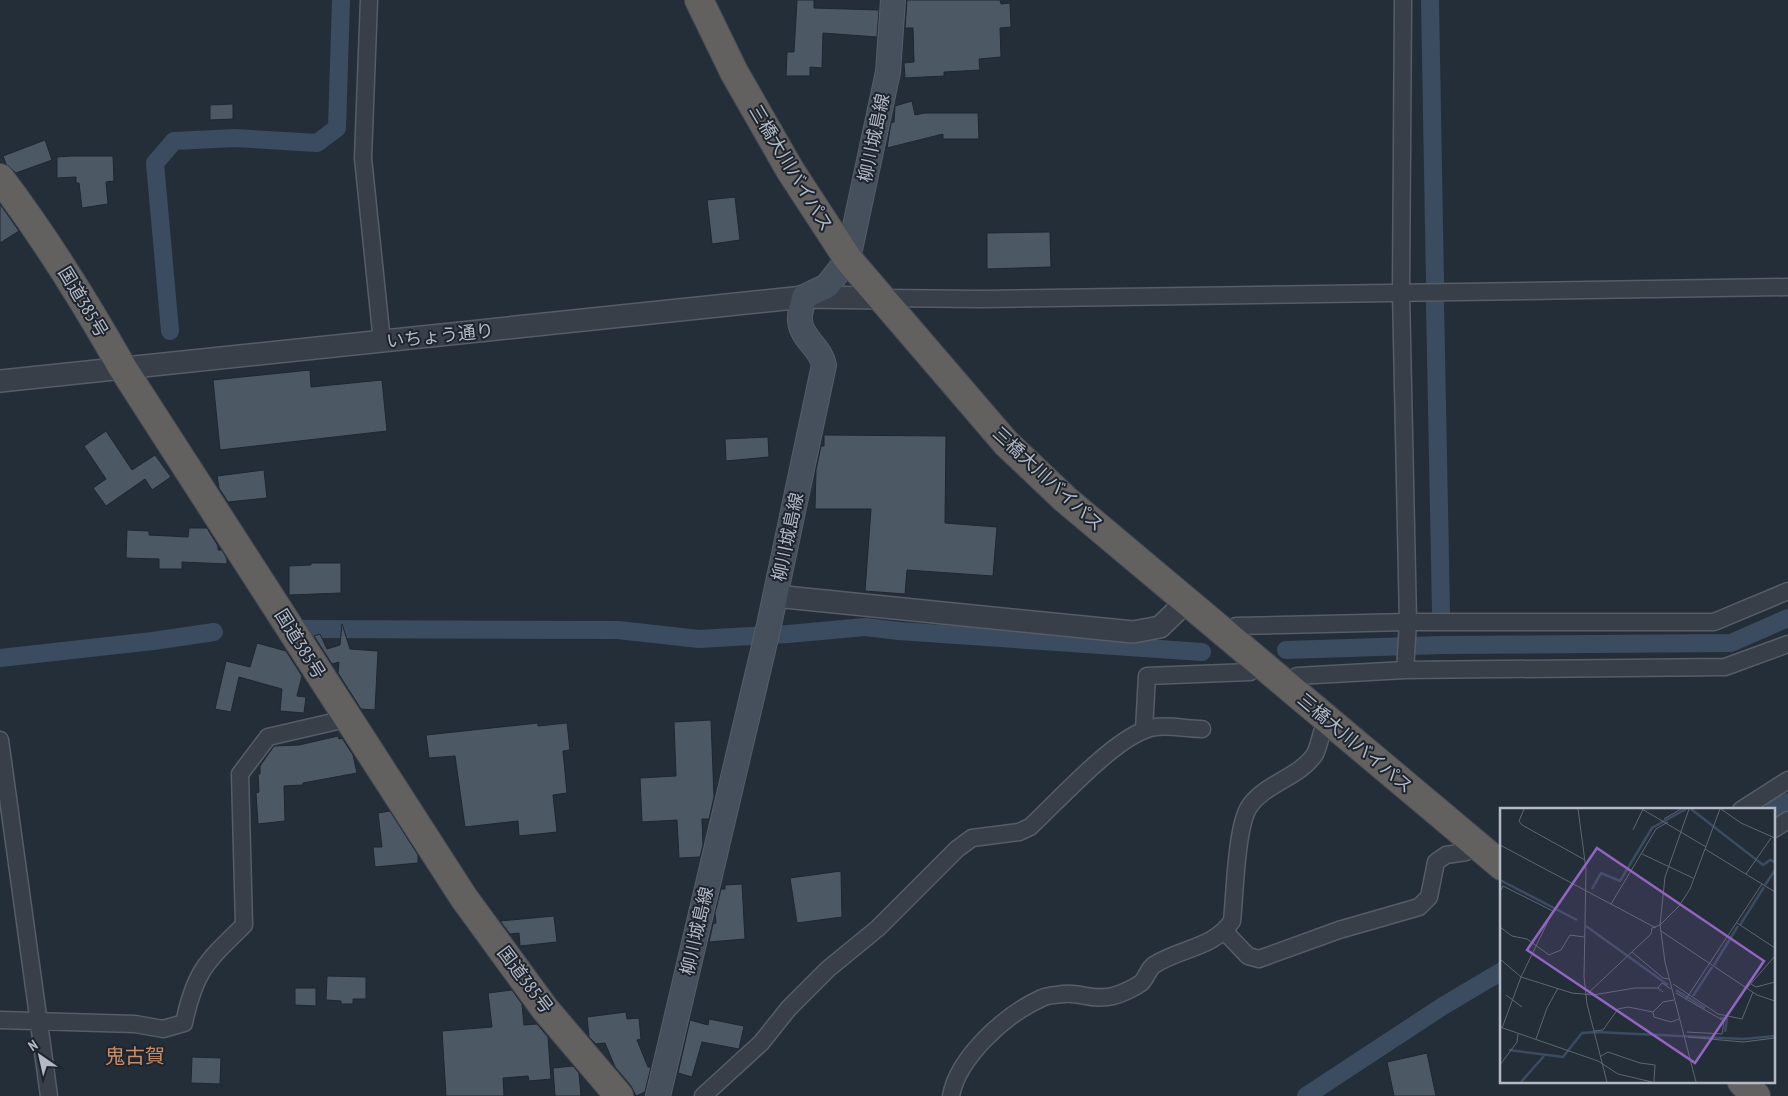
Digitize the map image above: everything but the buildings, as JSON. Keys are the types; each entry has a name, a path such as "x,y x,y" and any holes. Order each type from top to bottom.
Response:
{"highway":[{"name":"三橋大川バイパス","path":"699,0 734,72 790,170 848,259 1006,443 1064,499 1500,864"},
{"name":"国道385号","path":"0,178 77,286 122,368 290,627 346,719 464,898 545,1008 619,1096"},
{"path":"1744,1084 1756,1096"}],"main road":[{"name":"柳川城島線","path":"658,1096 767,634 824,365 822,356 801,328 799,319 804,297 827,286 848,259 888,72 893,0"}],"street":[{"path":"369,0 363,158 382,342"},
{"path":"1403,0 1401,293 1408,622 1405,670"},
{"path":"881,298 1788,287"},
{"name":"いちょう通り","path":"0,381 804,297 881,298"},
{"path":"1236,626 1408,622 1714,622 1788,591"},
{"path":"775,596 1133,632 1160,627 1187,601"},
{"path":"1297,676 1405,670 1725,667 1788,644"},
{"path":"1144,730 1147,676 1250,672"},
{"path":"0,1020 136,1024 163,1029 184,1024 199,972 216,951 244,925 240,774 268,737 346,719"},
{"path":"703,1096 761,1043 789,1008 821,976 878,928 957,849 972,838 1019,832 1030,827 1111,752 1144,730 1155,727 1202,729"},
{"path":"951,1096 954,1083 968,1058 1013,1014 1043,997 1067,993 1095,999 1114,996 1141,983 1153,966 1209,942 1225,932 1232,921 1242,824 1249,808 1261,793 1301,767 1315,754 1322,732"},
{"path":"0,740 37,1022 49,1096"},
{"path":"1744,808 1788,780"},
{"path":"1776,828 1788,820"},
{"path":"1225,932 1248,956 1259,959 1339,930 1410,911 1425,903 1429,897 1436,862 1446,855 1466,852"}],"waterway":[{"path":"170,331 155,163 174,141 235,138 317,143 337,128 341,0"},
{"path":"1430,0 1435,282"},
{"path":"1435,303 1441,611"},
{"path":"1286,650 1441,645 1731,643 1788,618"},
{"path":"300,629 618,630 699,639 865,627 1202,652"},
{"path":"0,658 153,641 214,632"},
{"path":"1776,809 1788,802"},
{"path":"1306,1096 1443,1006 1500,972"}],"district":[{"name":"鬼古賀","path":"135,1056"}]}
